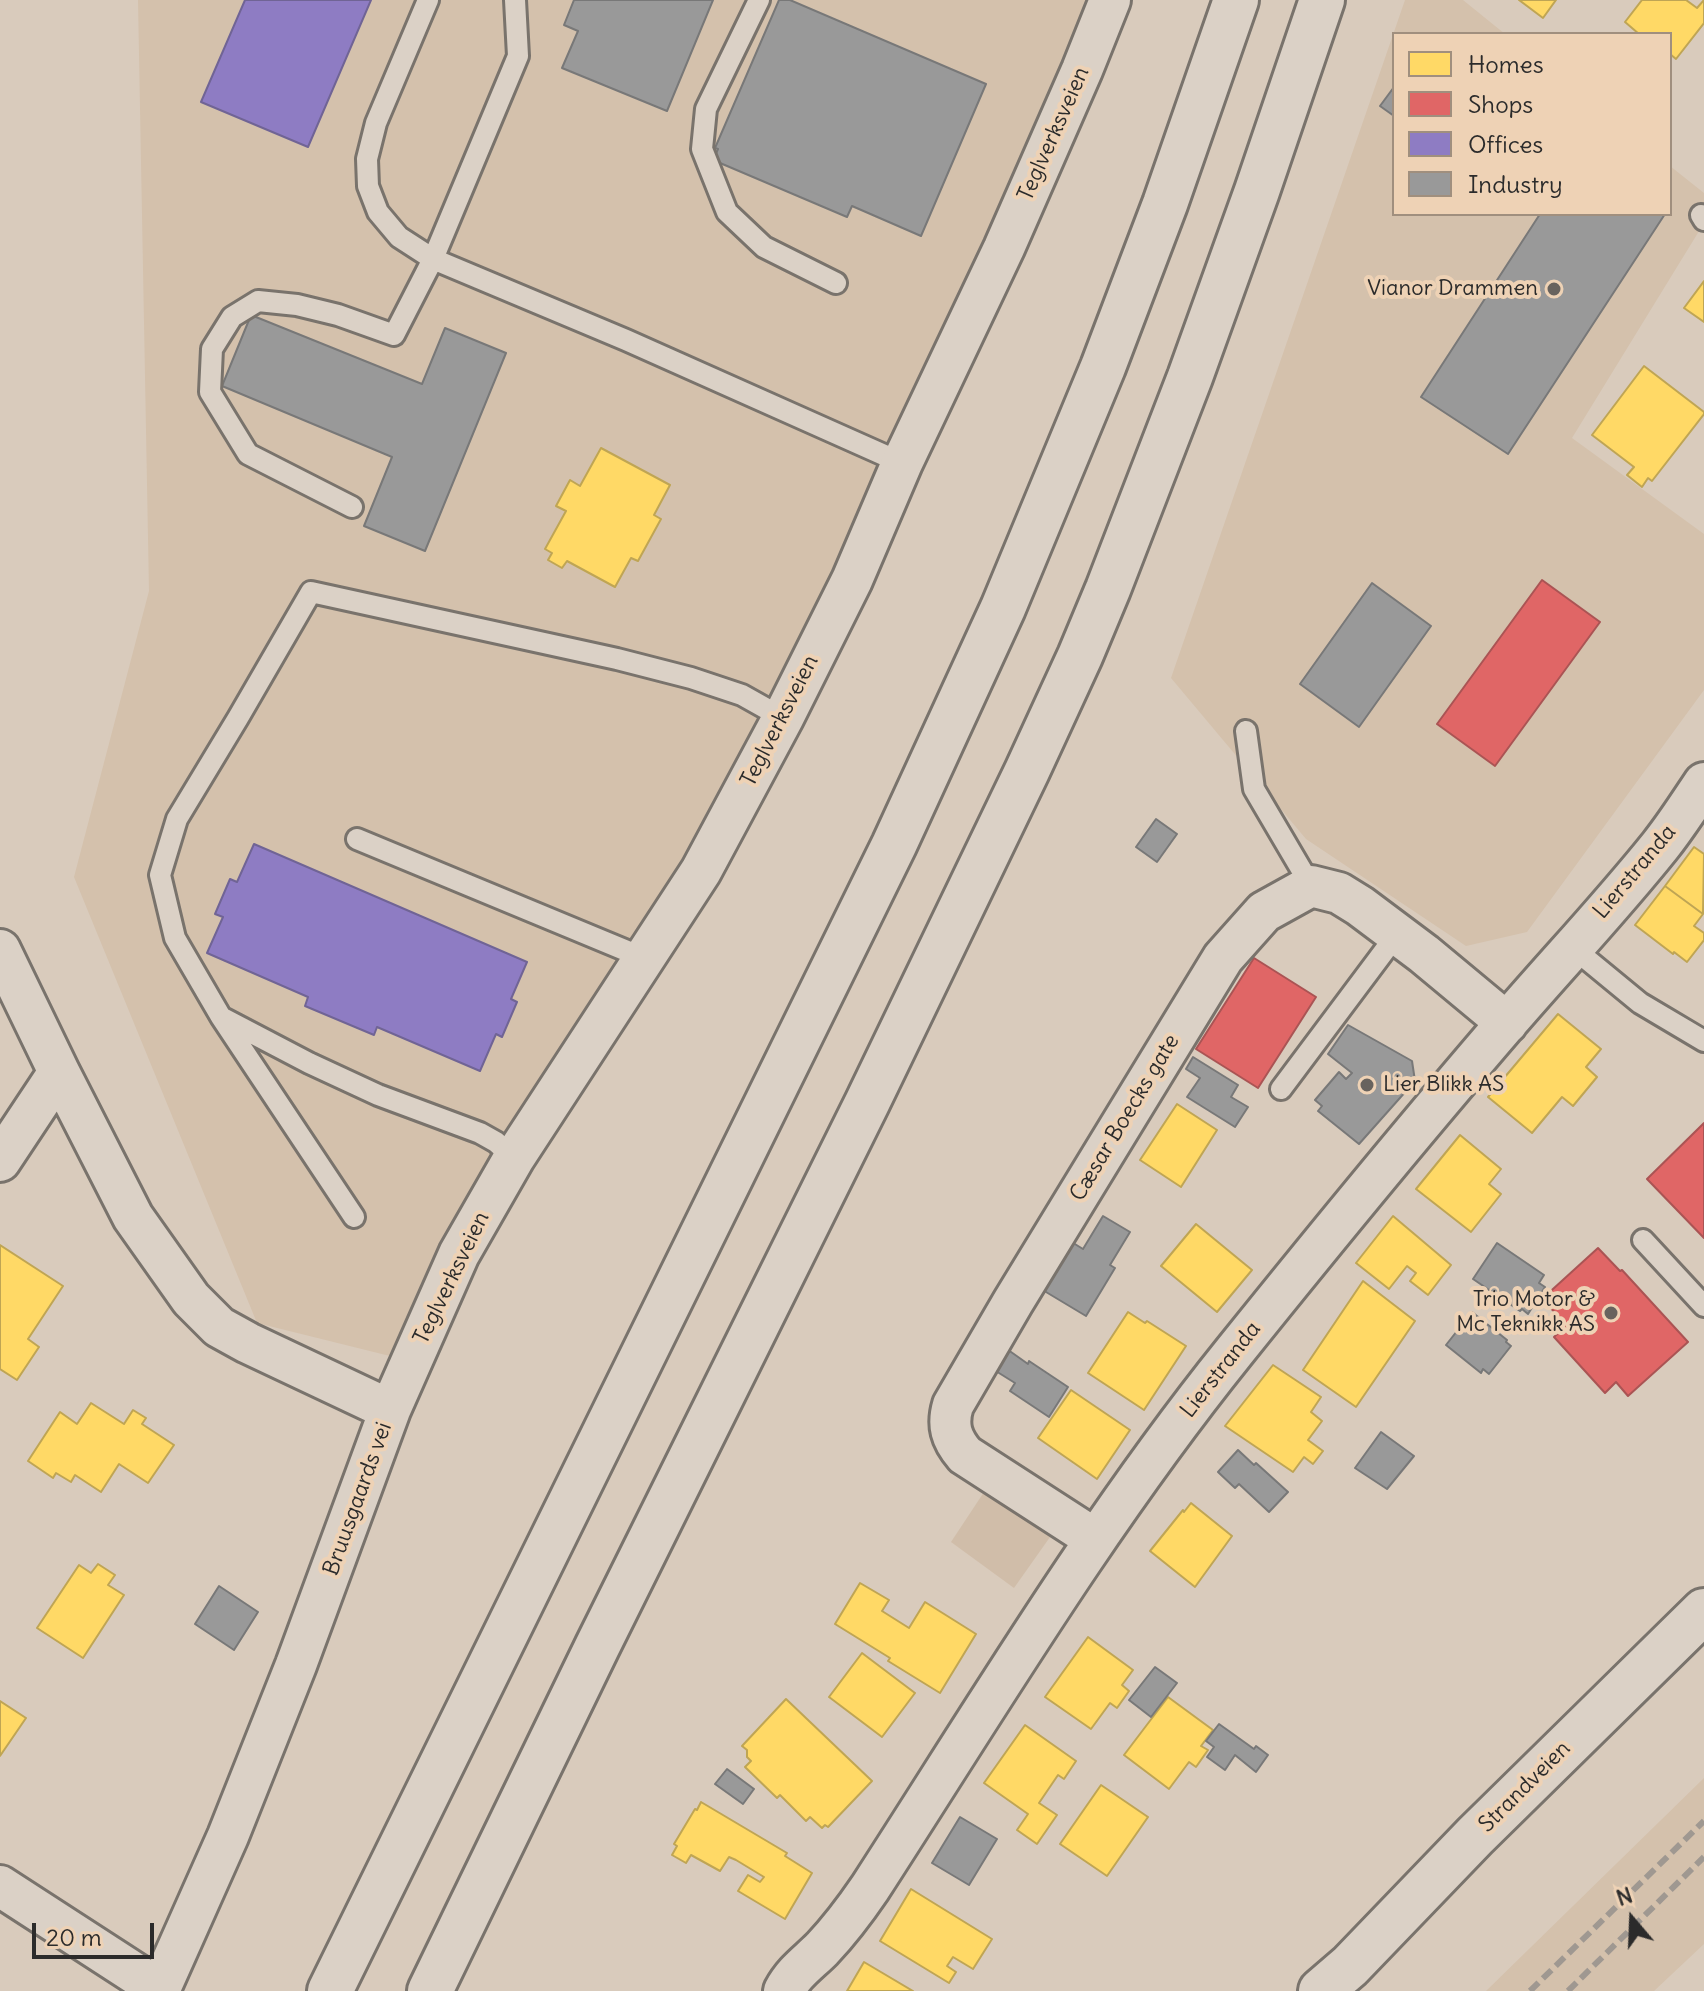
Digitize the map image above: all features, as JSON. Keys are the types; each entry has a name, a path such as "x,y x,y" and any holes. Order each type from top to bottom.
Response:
{"main road":[{"path":"330,1991 894,845 1003,608 1165,204 1236,0"},
{"path":"430,1991 867,1103 1080,656 1190,377 1322,0"},
{"name":"Strandveien","path":"1335,1983 1475,1836 1704,1611"}],"street":[{"name":"Teglverksveien","path":"390,1410 459,1254 514,1158 701,871 783,718 852,580 902,463 1004,248 1110,0"},
{"name":"Lierstranda","path":"784,1991 801,1966 821,1950 848,1920 1136,1480 1231,1356 1362,1195 1660,846 1704,783"},
{"path":"1311,886 1339,893 1424,954 1507,1023"},
{"name":"Cæsar Boecks gate","path":"1095,1539 965,1455 950,1429 953,1405 1223,958 1264,912 1311,886"},
{"name":"Bruusgaards vei","path":"0,950 133,1217 191,1299 219,1327 238,1338 390,1410 296,1665 228,1836 159,1990"},
{"path":"0,1161 59,1072"},
{"path":"0,1886 159,1990"}],"lane":[{"path":"428,0 376,123 367,159 368,186 378,212 399,237 433,259 640,346 902,463"},
{"path":"352,507 248,454 210,392 212,349 232,317 258,301 324,311 394,335 433,259 518,56 515,0"},
{"path":"759,0 706,109 702,149 727,212 764,247 836,283"},
{"path":"354,1217 221,1017 175,938 160,875 177,819 311,592 691,678 742,695 783,718"},
{"path":"1246,731 1254,789 1311,886"},
{"path":"357,839 644,958"},
{"path":"1281,1089 1397,934"},
{"path":"1572,947 1640,1003 1704,1041"},
{"path":"221,1017 378,1095 480,1133 514,1158"},
{"path":"1643,1240 1704,1306"}],"shaded area":[{"path":"138,0 1115,0 912,476 402,1359 257,1323 74,877 149,591"},
{"path":"1405,0 1463,0 1503,32 1394,32"},
{"path":"1392,38 1392,216 1672,216 1672,168 1704,193 1704,223 1572,438 1704,534 1704,690 1527,932 1466,946 1306,839 1171,678"},
{"path":"988,1486 1055,1530 1014,1588 951,1542"},
{"path":"1704,1778 1704,1944 1654,1991 1486,1991"}],"building: Homes":[{"path":"1519,0 1556,0 1543,18"},
{"path":"1642,0 1686,0 1697,8 1704,0 1704,23 1676,59 1672,56 1672,32 1637,32 1625,22"},
{"path":"1704,281 1704,322 1684,308"},
{"path":"1644,366 1704,414 1652,481 1648,478 1642,487 1627,475 1634,467 1592,435"},
{"path":"601,448 670,485 654,515 661,519 638,561 631,558 615,587 567,561 562,568 548,560 552,553 545,549 566,511 556,506 570,480 580,486"},
{"path":"1694,847 1704,854 1703,914 1665,886"},
{"path":"1665,886 1703,914 1694,926 1704,933 1704,940 1687,962 1635,925"},
{"path":"1558,1014 1601,1049 1586,1067 1597,1077 1573,1106 1562,1097 1532,1133 1488,1097"},
{"path":"1177,1104 1217,1130 1181,1187 1140,1160"},
{"path":"1460,1135 1501,1169 1489,1184 1501,1194 1471,1232 1416,1189"},
{"path":"1393,1216 1451,1265 1428,1295 1410,1281 1416,1273 1407,1266 1389,1289 1356,1263"},
{"path":"1196,1224 1252,1270 1217,1312 1161,1266"},
{"path":"0,1245 63,1286 28,1339 39,1347 17,1380 0,1369"},
{"path":"1363,1281 1415,1321 1356,1407 1303,1370"},
{"path":"1128,1312 1186,1346 1144,1410 1088,1373"},
{"path":"1273,1365 1321,1397 1311,1412 1322,1421 1308,1440 1323,1451 1313,1464 1304,1457 1293,1472 1225,1426"},
{"path":"1071,1390 1130,1430 1097,1479 1038,1438"},
{"path":"91,1403 124,1424 133,1410 146,1418 142,1424 174,1445 148,1483 119,1464 101,1492 75,1475 71,1482 56,1473 53,1478 28,1461 60,1412 77,1424"},
{"path":"1191,1503 1232,1536 1195,1587 1150,1551"},
{"path":"98,1564 115,1575 108,1585 124,1595 83,1658 37,1628 79,1565 91,1573"},
{"path":"860,1583 889,1600 882,1611 909,1628 925,1602 976,1634 940,1693 835,1624"},
{"path":"1088,1637 1133,1670 1122,1685 1129,1691 1117,1708 1110,1703 1091,1729 1045,1697"},
{"path":"862,1653 915,1693 882,1737 829,1697"},
{"path":"1168,1697 1213,1730 1201,1746 1208,1750 1196,1767 1189,1762 1169,1789 1124,1755"},
{"path":"786,1699 872,1781 828,1827 825,1825 822,1828 810,1817 806,1821 745,1767 751,1761 742,1746"},
{"path":"0,1701 26,1718 0,1756"},
{"path":"1025,1725 1076,1761 1064,1779 1058,1775 1039,1803 1057,1815 1037,1844 1017,1830 1028,1814 984,1783"},
{"path":"1101,1785 1148,1817 1107,1876 1060,1844"},
{"path":"701,1802 787,1853 785,1856 812,1873 785,1919 738,1891 748,1875 760,1882 764,1877 736,1860 729,1857 720,1871 691,1855 686,1863 672,1855 677,1846 674,1844"},
{"path":"911,1889 992,1939 973,1969 953,1957 947,1966 956,1972 949,1983 880,1941"},
{"path":"864,1962 913,1991 847,1991"}],"building: Shops":[{"path":"1542,580 1600,622 1495,766 1437,724"},
{"path":"1254,958 1316,997 1258,1088 1196,1049"},
{"path":"1704,1123 1704,1238 1647,1179"},
{"path":"1598,1248 1688,1342 1628,1396 1616,1382 1605,1393 1554,1337 1565,1327 1564,1322 1542,1299"}],"building: Offices":[{"path":"245,0 371,0 308,147 201,102"},
{"path":"254,844 527,962 511,999 517,1002 502,1037 496,1034 480,1071 377,1027 374,1035 305,1006 308,997 207,953 223,917 215,914 230,879 237,882"}],"building: Industry":[{"path":"574,0 713,0 667,111 562,68 578,31 564,25"},
{"path":"779,0 790,0 986,84 921,236 852,206 847,217 713,160 718,149 715,148"},
{"path":"1392,90 1392,115 1380,106"},
{"path":"1539,216 1664,216 1508,454 1421,397"},
{"path":"251,315 422,384 445,328 506,353 425,551 364,526 392,457 222,386"},
{"path":"1372,583 1431,626 1359,727 1300,684"},
{"path":"1156,819 1177,834 1157,862 1136,847"},
{"path":"1348,1025 1412,1061 1415,1081 1359,1144 1318,1111 1322,1106 1315,1100 1339,1072 1346,1079 1352,1073 1328,1054"},
{"path":"1193,1057 1238,1085 1231,1097 1248,1107 1235,1127 1187,1097 1200,1078 1186,1069"},
{"path":"1103,1216 1130,1232 1110,1265 1115,1268 1086,1316 1041,1289 1070,1241 1083,1249"},
{"path":"1497,1243 1544,1275 1539,1283 1545,1287 1528,1314 1473,1279"},
{"path":"1472,1312 1511,1346 1489,1374 1483,1369 1481,1373 1446,1345"},
{"path":"1004,1347 1068,1387 1049,1417 1010,1391 1015,1383 991,1368"},
{"path":"1381,1432 1414,1456 1387,1489 1355,1468"},
{"path":"1238,1450 1288,1492 1269,1512 1239,1484 1235,1488 1218,1472"},
{"path":"219,1586 258,1612 234,1650 195,1624"},
{"path":"1155,1667 1177,1683 1151,1717 1129,1700"},
{"path":"1219,1724 1254,1749 1256,1746 1268,1755 1256,1772 1235,1755 1225,1770 1207,1757 1214,1747 1206,1741"},
{"path":"727,1769 754,1789 743,1804 715,1784"},
{"path":"960,1817 997,1839 969,1885 932,1863"}],"railway":[{"path":"1530,1991 1704,1821"},
{"path":"1568,1991 1704,1857"}],"place":[{"name":"Vianor Drammen","path":"1554,289"},
{"name":"Lier Blikk AS","path":"1367,1085"},
{"name":"Trio Motor & Mc Teknikk AS","path":"1611,1313"}]}
